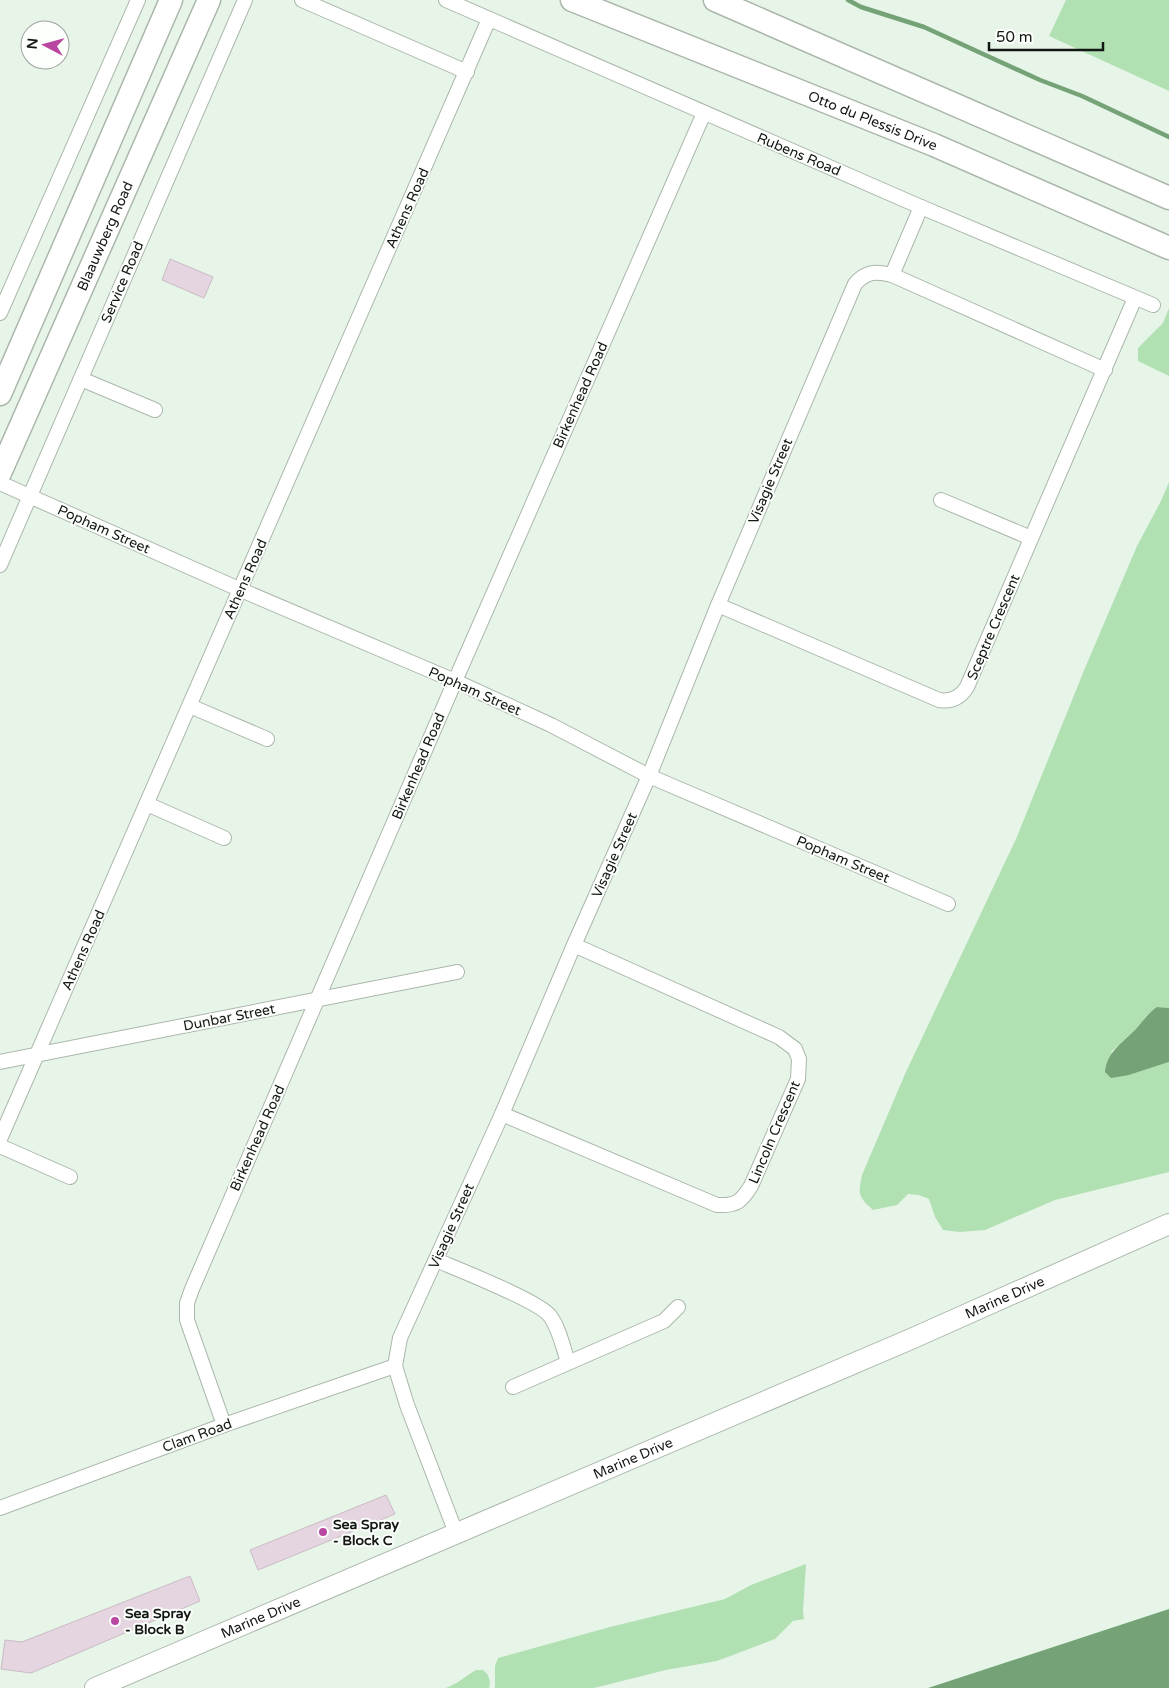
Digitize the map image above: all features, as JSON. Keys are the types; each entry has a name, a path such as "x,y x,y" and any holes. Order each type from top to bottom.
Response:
{"main road":[{"path":"0,394 171,0"},
{"name":"Blaauwberg Road","path":"0,473 209,0"},
{"name":"Otto du Plessis Drive","path":"572,0 934,145 1169,248"},
{"path":"715,0 1169,198"},
{"name":"Marine Drive","path":"95,1688 911,1339 1169,1224"}],"street":[{"path":"0,314 138,0"},
{"name":"Service Road","path":"0,565 245,0"},
{"path":"302,0 467,72"},
{"name":"Rubens Road","path":"446,0 1153,306"},
{"name":"Athens Road","path":"0,1139 489,19"},
{"name":"Birkenhead Road","path":"224,1425 187,1320 187,1303 202,1264 318,1000 454,681 704,113"},
{"path":"921,207 892,275 1104,370"},
{"name":"Visagie Street","path":"456,1533 407,1405 395,1366 400,1338 502,1114 649,776 718,605 855,284 858,279 870,273 879,272 892,275"},
{"name":"Sceptre Crescent","path":"718,605 939,700 951,700 959,697 967,687 1135,298"},
{"path":"81,379 155,410"},
{"name":"Popham Street","path":"0,483 241,590 454,681 551,726 649,776 948,904"},
{"path":"941,500 1031,538"},
{"path":"190,706 267,739"},
{"path":"147,804 224,838"},
{"name":"Lincoln Crescent","path":"502,1114 717,1205 730,1205 736,1204 744,1198 751,1186 798,1079 799,1059 795,1049 779,1037 574,945"},
{"name":"Dunbar Street","path":"0,1062 457,972"},
{"path":"0,1146 70,1177"},
{"path":"436,1260 520,1297 546,1311 554,1323 568,1362"},
{"path":"513,1387 664,1322 678,1306"},
{"name":"Clam Road","path":"0,1508 224,1425 395,1366"}],"shaded area":[{"path":"1066,0 1169,0 1169,91 1049,36"},
{"path":"1169,308 1169,376 1138,361 1138,348 1163,323"},
{"path":"1169,482 1169,1008 1157,1007 1111,1052 1129,1075 1169,1062 1169,1172 1055,1200 985,1230 960,1232 943,1230 935,1217 929,1199 919,1195 908,1194 897,1205 873,1210 864,1202 860,1195 862,1175 905,1074 1016,839 1137,546"},
{"path":"1157,1007 1169,1008 1169,1062 1129,1075 1111,1078 1105,1072 1112,1053 1148,1014"},
{"path":"806,1564 804,1619 793,1621 775,1639 717,1661 666,1670 594,1688 495,1688 495,1666 498,1658 610,1627 725,1599 751,1585"},
{"path":"1169,1609 1169,1688 928,1688"},
{"path":"476,1670 483,1670 487,1674 490,1680 489,1688 446,1688 458,1682"}],"building":[{"path":"170,259 213,277 204,298 162,280"},
{"name":"Sea Spray - Block C","path":"386,1495 395,1514 258,1570 250,1550"},
{"name":"Sea Spray - Block B","path":"190,1576 200,1601 31,1673 1,1669 5,1640 22,1642"}],"waterway":[{"path":"848,0 861,7 924,27 1040,80 1082,96 1169,137"}],"place":[{"name":"Sea Spray - Block C","path":"323,1532"},
{"name":"Sea Spray - Block B","path":"115,1621"}]}
